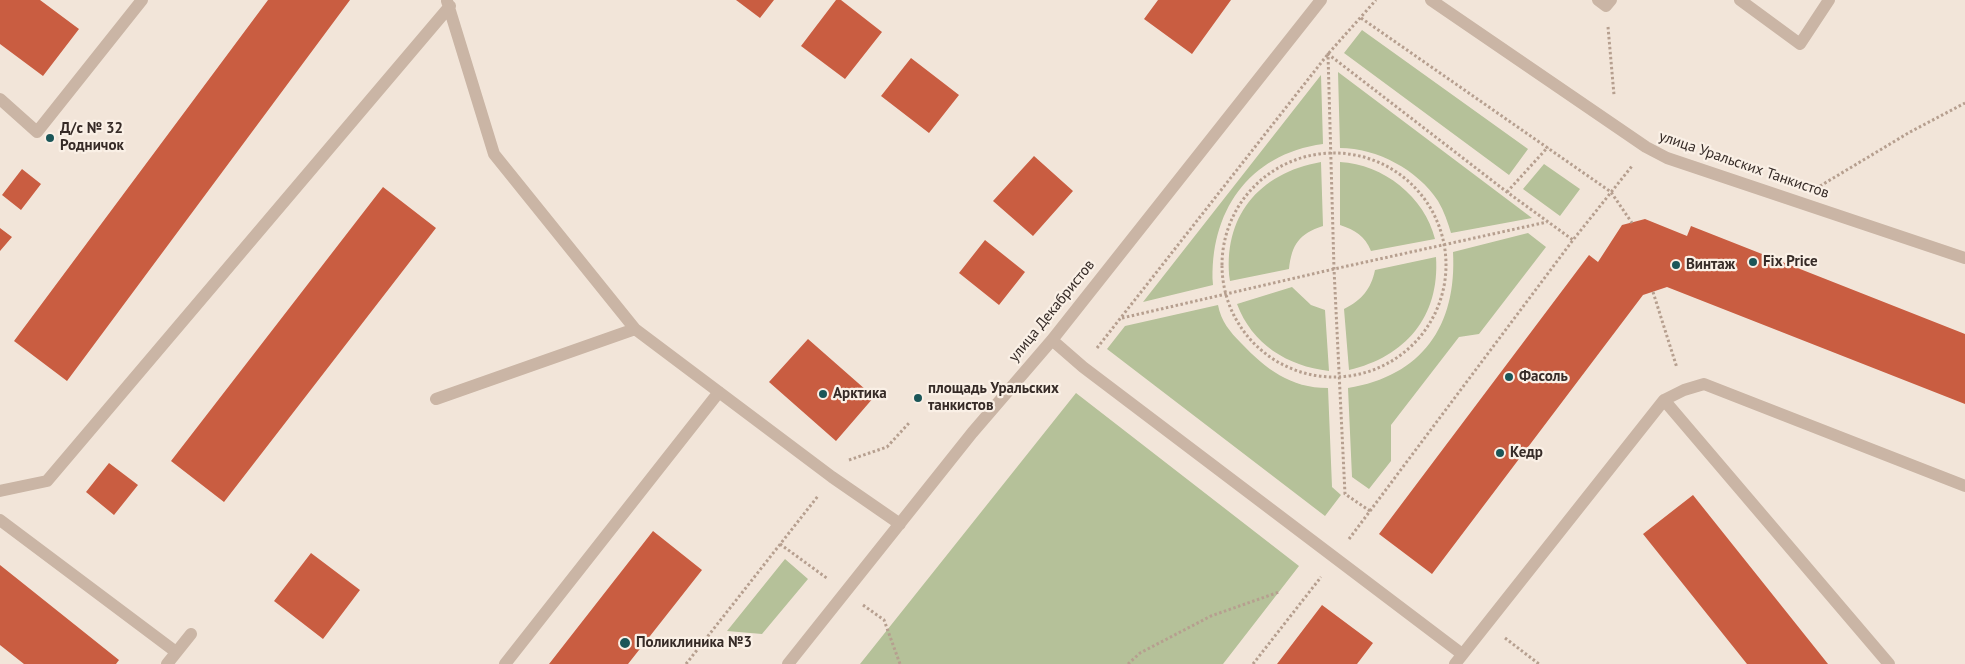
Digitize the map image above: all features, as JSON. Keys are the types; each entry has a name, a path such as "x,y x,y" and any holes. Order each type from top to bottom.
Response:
{"street":[{"path":"0,99 37,132 142,0"},
{"name":"улица Декабристов","path":"788,664 972,433 1052,340 1321,0"},
{"name":"улица Уральских Танкистов","path":"1430,0 1646,147 1668,158 1965,258"},
{"path":"1740,0 1800,44 1829,0"},
{"path":"449,3 494,154 636,329 832,477 900,524"},
{"path":"0,491 47,480 449,3"},
{"path":"436,399 636,329"},
{"path":"1052,340 1083,367 1336,558 1458,659 1664,400 1684,390 1704,384 1965,486"},
{"path":"504,664 719,392"},
{"path":"1664,400 1889,664"},
{"path":"0,520 176,652"},
{"path":"167,664 191,634"}],"path":[{"path":"1083,367 1328,54 1376,0"},
{"path":"1605,2 1611,78 1618,128"},
{"path":"1361,18 1611,192 1632,223"},
{"path":"1328,54 1334,268 1345,494 1370,511"},
{"path":"1328,54 1507,192 1573,240"},
{"path":"1796,200 1910,132 1965,103"},
{"path":"1507,192 1548,147"},
{"path":"1253,664 1336,558 1573,240 1646,147"},
{"path":"1331,153 1350,154 1375,161 1405,178 1429,205 1437,220 1444,244 1446,271 1444,288 1435,313 1422,335 1410,348 1389,363 1364,373 1339,377 1322,377 1304,374 1280,364 1265,354 1246,336 1236,322 1225,295 1221,271 1223,244 1231,218 1245,195 1265,176 1288,162 1305,156 1331,153"},
{"path":"1121,319 1334,268 1548,222"},
{"path":"1653,292 1684,390"},
{"path":"686,664 843,462 887,446 909,423"},
{"path":"1128,664 1140,653 1211,616 1279,592"},
{"path":"884,620 900,664"},
{"path":"1487,624 1538,664"}],"green space":[{"path":"1362,30 1528,149 1509,175 1344,53"},
{"path":"1338,72 1532,218 1451,233 1438,201 1430,190 1408,171 1395,163 1368,152 1340,148"},
{"path":"1321,75 1323,144 1297,150 1274,160 1254,174 1238,191 1226,211 1218,234 1214,259 1213,285 1143,302"},
{"path":"1321,162 1323,226 1308,233 1298,241 1292,253 1289,269 1230,281 1229,258 1232,237 1239,219 1249,202 1262,188 1279,176"},
{"path":"1340,162 1372,169 1400,185 1422,210 1430,224 1435,239 1371,251 1366,241 1359,234 1340,225"},
{"path":"1544,164 1580,189 1560,216 1523,189"},
{"path":"1528,233 1546,247 1479,334 1459,337 1391,425 1391,461 1369,489 1352,477 1348,388 1374,382 1396,372 1415,359 1430,343 1441,324 1449,303 1453,279 1453,252"},
{"path":"1436,257 1436,279 1432,298 1425,316 1415,331 1387,355 1369,364 1349,370 1344,309 1356,302 1365,293 1371,283 1375,270"},
{"path":"1292,287 1311,305 1325,310 1329,371 1299,364 1273,351 1252,331 1237,304"},
{"path":"1218,305 1221,316 1237,339 1269,369 1290,381 1302,385 1328,388 1332,487 1341,495 1325,516 1107,349 1125,326"},
{"path":"1076,393 1299,566 1223,664 860,664"},
{"path":"785,559 808,579 762,634 727,631"}],"building":[{"path":"0,0 40,0 79,29 43,76 0,44"},
{"path":"268,0 350,0 67,381 14,341"},
{"path":"736,0 774,0 760,18"},
{"path":"836,0 841,0 882,32 845,79 801,46"},
{"path":"1158,0 1231,0 1192,54 1144,19"},
{"path":"911,58 959,95 929,133 881,96"},
{"path":"1034,156 1073,191 1033,236 993,201"},
{"path":"22,169 41,184 21,210 2,195"},
{"path":"383,187 436,228 224,502 171,461"},
{"path":"1645,219 1687,236 1691,226 1965,334 1965,404 1667,287 1643,295 1432,574 1379,534 1589,255 1598,262 1622,225"},
{"path":"0,228 12,237 0,251"},
{"path":"985,240 1025,272 999,305 959,273"},
{"path":"808,339 874,397 836,441 769,382"},
{"path":"109,463 138,485 114,515 86,492"},
{"path":"1693,495 1828,664 1747,664 1643,534"},
{"path":"653,531 702,570 628,664 549,664"},
{"path":"311,553 360,590 323,639 274,601"},
{"path":"0,565 119,660 116,664 24,664 0,645"},
{"path":"1322,605 1373,643 1357,664 1277,664"}],"place":[{"name":"Д/с № 32 Родничок","path":"50,138"},
{"name":"Fix Price","path":"1753,262"},
{"name":"Винтаж","path":"1676,265"},
{"name":"Фасоль","path":"1509,377"},
{"name":"Арктика","path":"823,394"},
{"name":"площадь Уральских танкистов","path":"918,398"},
{"name":"Кедр","path":"1500,453"},
{"name":"Поликлиника №3","path":"625,643"}]}
